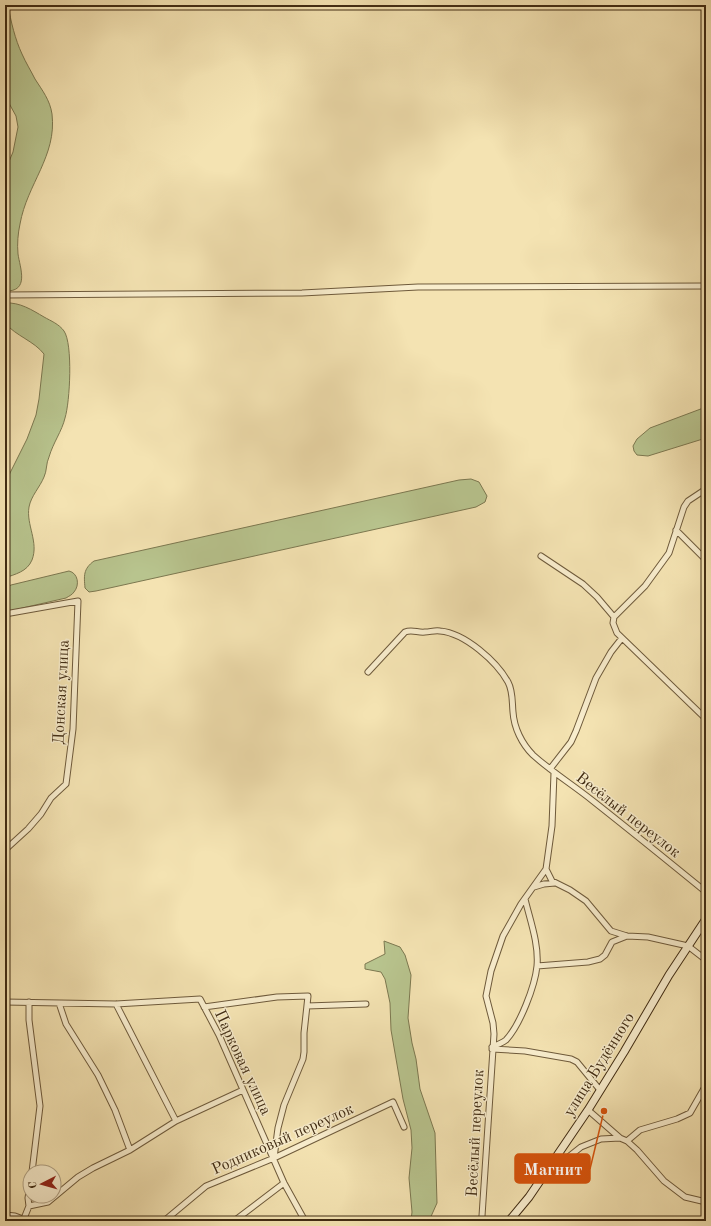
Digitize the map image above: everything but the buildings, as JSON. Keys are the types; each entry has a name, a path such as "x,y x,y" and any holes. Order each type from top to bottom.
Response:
{"main road":[{"name":"улица Будённого","path":"509,1221 529,1197 588,1110 669,975 706,919"}],"street":[{"path":"5,295 302,293 424,287 706,286"},
{"path":"614,617 645,586 668,553 681,514 688,501 706,489"},
{"path":"676,530 706,560"},
{"path":"541,556 588,588 614,617 615,628 622,638 706,719"},
{"name":"Донская улица","path":"5,614 78,601 73,729 66,784 51,798 41,814 28,829 5,850"},
{"name":"Весёлый переулок","path":"368,672 405,632 409,630 424,632 442,631 462,638 476,647 490,659 508,682 512,693 512,710 515,725 524,743 532,754 706,892"},
{"path":"552,771 571,742 596,678 611,652 622,638"},
{"name":"Весёлый переулок","path":"480,1221 482,1216 494,1034 493,1023 486,996 491,971 503,936 525,899 546,869 552,826 552,771"},
{"path":"546,869 550,878 555,883 570,890 586,901 611,931 626,936 648,938 688,946 706,960"},
{"path":"533,887 555,883"},
{"name":"Весёлый переулок","path":"492,1048 505,1041 518,1022 528,998 537,966 535,943 525,899"},
{"path":"537,966 588,962 600,959 606,955 612,942 626,936"},
{"name":"Парковая улица","path":"204,1007 277,998 308,996 303,1059 284,1105 278,1128 274,1158"},
{"name":"Парковая улица","path":"116,1004 200,999 243,1090 284,1183 305,1221"},
{"path":"5,1002 116,1004 176,1121"},
{"path":"29,1002 28,1020 40,1106 33,1164"},
{"path":"59,1003 66,1024 98,1075 115,1110 130,1150"},
{"path":"307,1006 366,1004"},
{"path":"492,1048 525,1051 571,1059 577,1062 600,1090"},
{"path":"627,1141 640,1130 677,1119 690,1112 706,1085"},
{"path":"5,1215 15,1216 23,1220 30,1206 48,1202 78,1177 93,1168 130,1150 176,1121 243,1090"},
{"name":"Родниковый переулок","path":"164,1221 206,1186 274,1158 393,1102 404,1127"},
{"path":"588,1110 620,1138 627,1141 637,1150 664,1181 685,1197 706,1202"},
{"path":"542,1177 581,1147 601,1139 620,1138"},
{"path":"234,1221 284,1183"}],"green space":[{"path":"5,5 8,5 17,42 22,54 49,104 52,114 52,129 46,157 29,196 20,224 18,235 18,254 22,278 21,283 18,288 5,291 5,171 13,152 18,127 16,116 5,96"},
{"path":"5,303 26,307 55,323 64,331 69,348 70,373 67,410 64,423 47,462 44,477 29,507 29,520 34,547 32,560 24,570 5,578 5,483 27,439 36,415 44,354 40,349 14,332 5,323"},
{"path":"706,407 706,438 648,456 637,455 634,451 633,446 637,439 650,428"},
{"path":"471,479 479,482 487,496 485,502 476,507 96,591 89,592 85,588 84,580 86,570 94,561 459,480"},
{"path":"69,571 76,577 77,586 73,593 66,598 5,612 5,589 11,585"},
{"path":"384,941 400,947 405,955 411,975 408,1018 420,1089 435,1133 437,1203 429,1221 411,1221 412,1212 409,1178 412,1148 411,1130 403,1099 391,1030 390,1003 385,979 381,972 365,969 365,964 385,954"}],"place":[{"name":"Магнит","path":"604,1111"}]}
